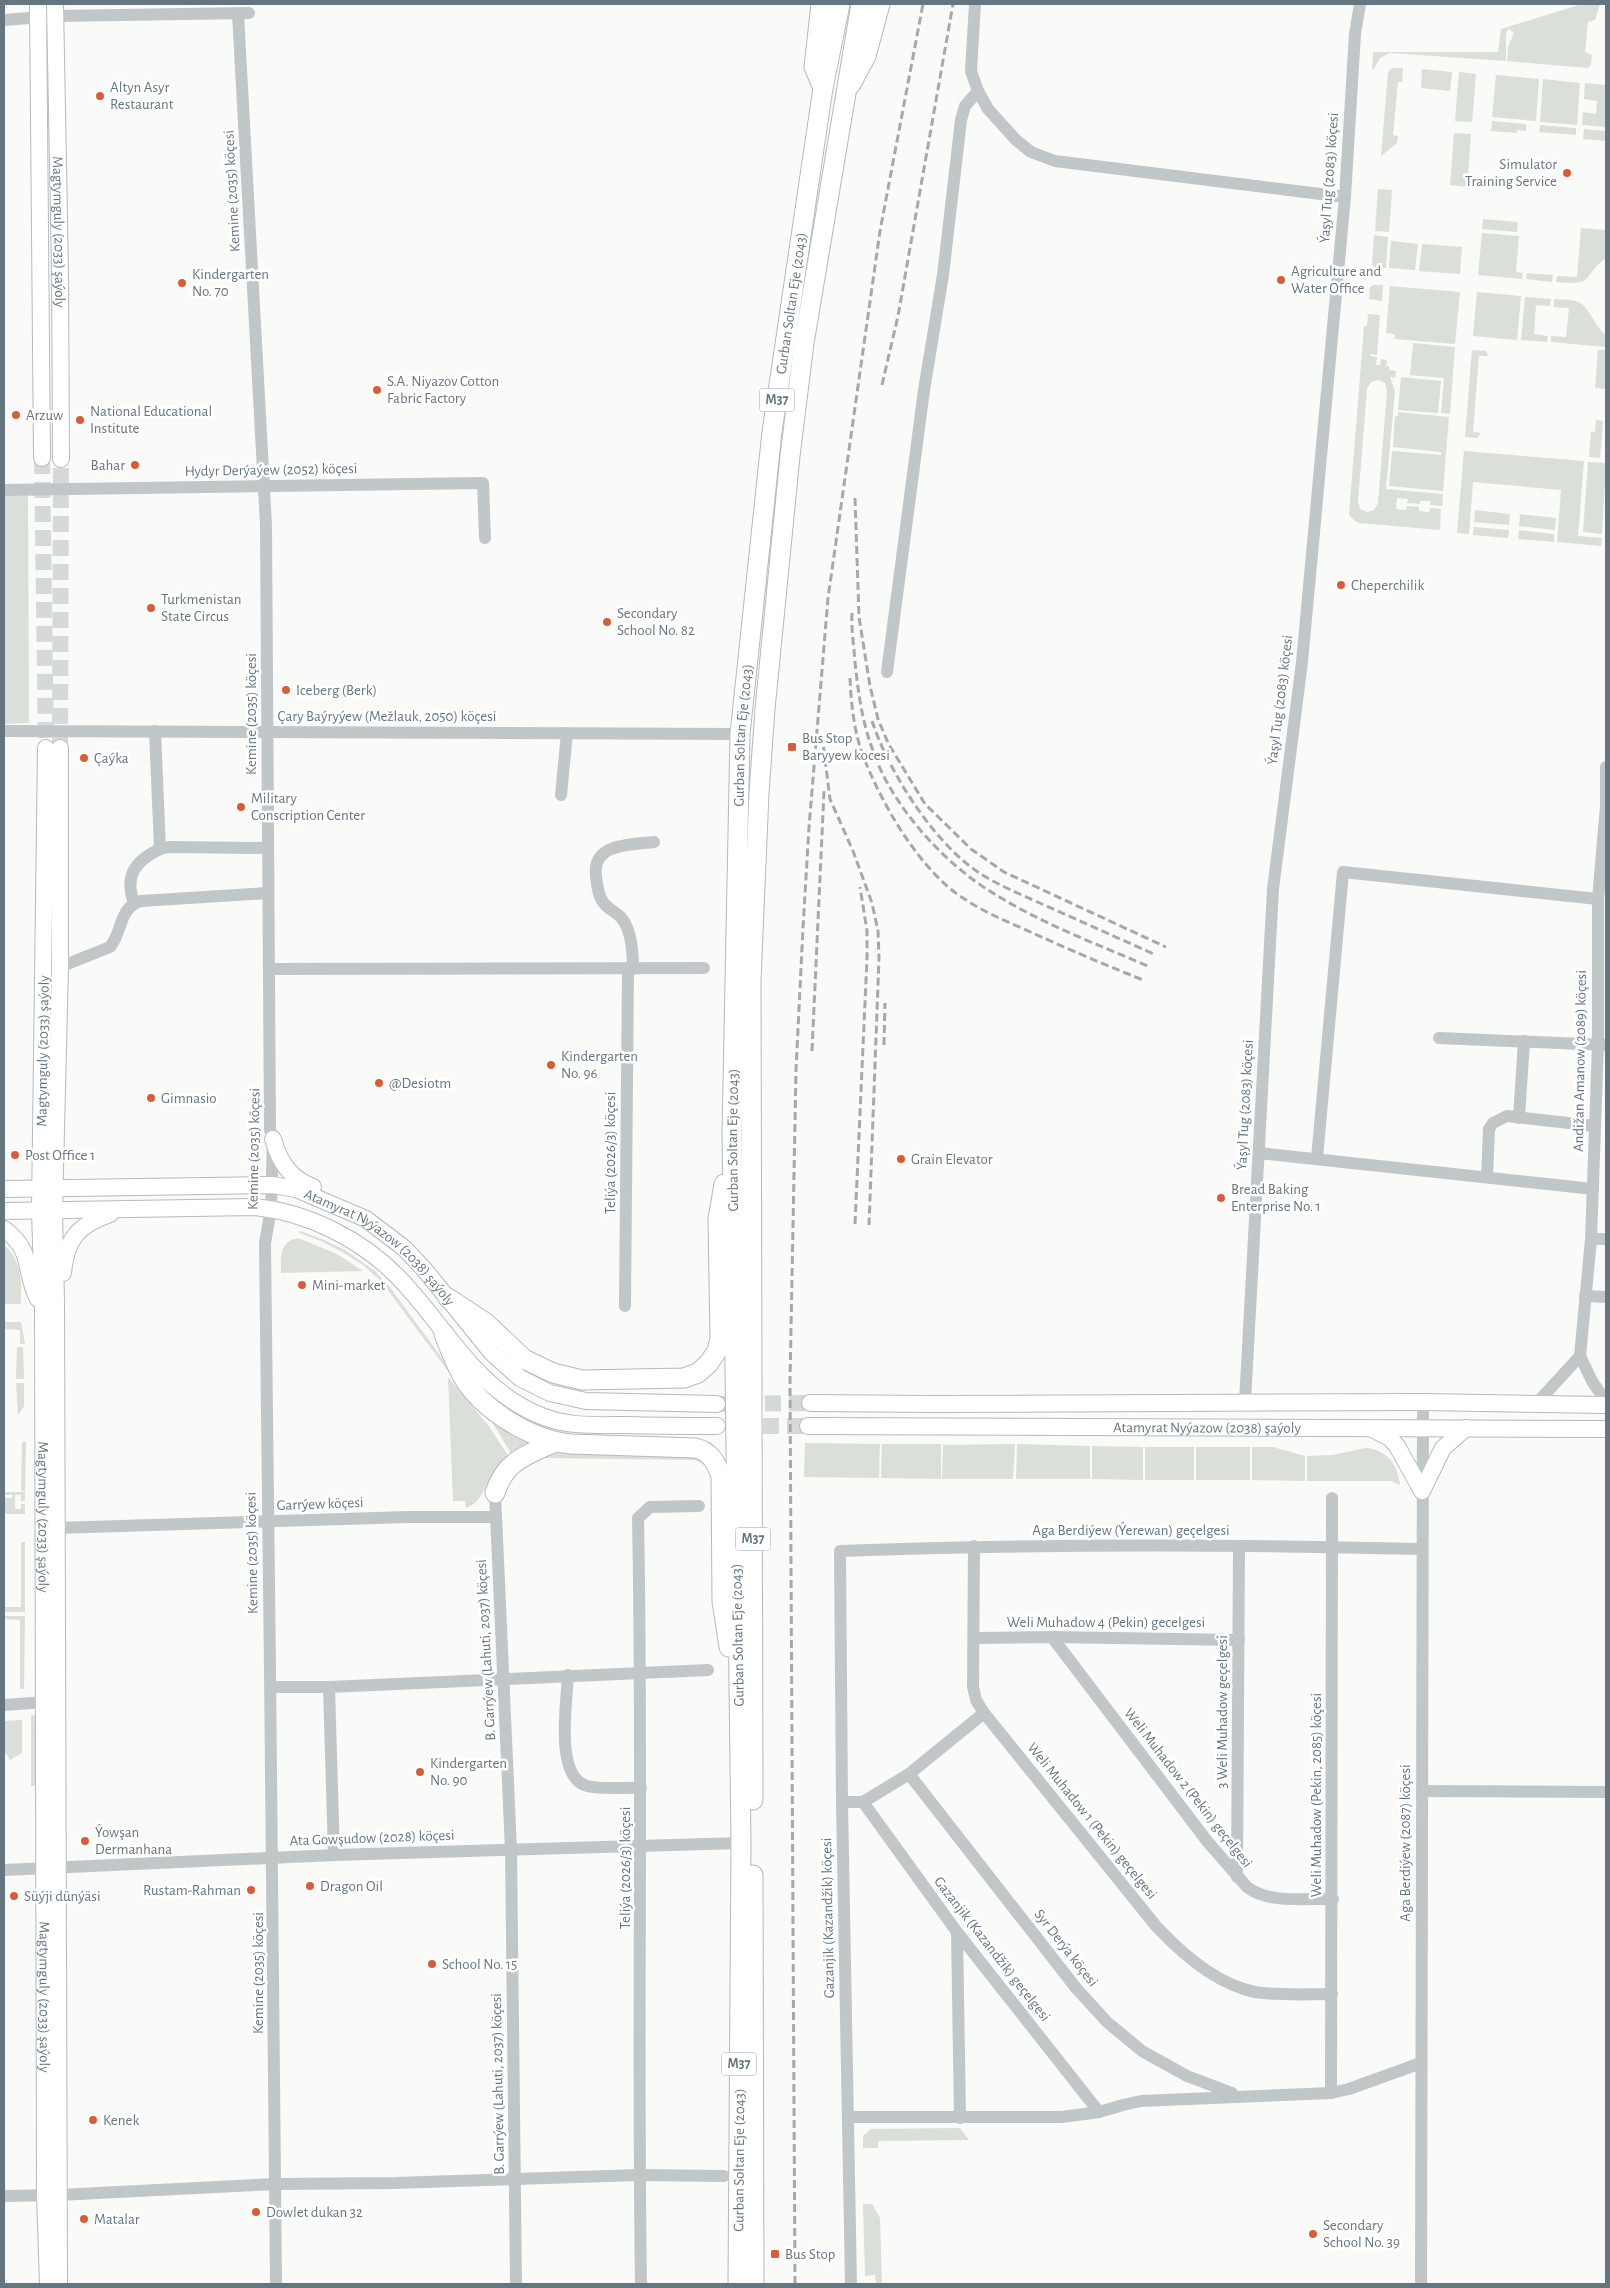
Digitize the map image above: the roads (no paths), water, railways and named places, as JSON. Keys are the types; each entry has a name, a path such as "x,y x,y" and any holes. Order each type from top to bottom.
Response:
{"highway":[{"path":"821,4 814,66 823,88"},
{"name":"Gurban Soltan Eje (2043)","path":"738,2284 741,1843 732,1134 740,734 772,432 823,88 840,4"},
{"name":"Gurban Soltan Eje (2043)","path":"754,2284 751,980 758,803 766,699 790,456 804,343 848,71 861,4"},
{"path":"844,98 866,56 880,4"},
{"path":"448,1298 486,1323 524,1359 538,1367 568,1378 582,1380 684,1378 698,1373 713,1358 720,1339 718,1220 732,1134"},
{"path":"444,1334 463,1378 475,1393 507,1418 555,1442 695,1448 701,1449 713,1459 721,1476 722,1601 739,1705"},
{"path":"495,1494 504,1472 515,1462 555,1442"}],"main road":[{"name":"Magtymguly (2033) şaýoly","path":"38,10 42,458"},
{"name":"Magtymguly (2033) şaýoly","path":"55,10 60,271 61,459"},
{"name":"Magtymguly (2033) şaýoly","path":"48,1189 53,748 60,967 47,1210 56,1528 51,1868 52,2195 48,2284"},
{"path":"273,1139 278,1156 285,1169 296,1179 351,1203 366,1219"},
{"name":"Atamyrat Nyýazow (2038) şaýoly","path":"4,1189 273,1185 296,1190 366,1219 404,1248 448,1298 492,1353 506,1368 520,1378 564,1398 586,1401 717,1404"},
{"path":"4,1230 17,1242 25,1253 30,1268 32,1286 50,1305 62,1286 67,1248 71,1240 84,1226 91,1222 129,1209"},
{"name":"Atamyrat Nyýazow (2038) şaýoly","path":"4,1211 271,1209 320,1225 367,1249 399,1278 470,1364 496,1390 525,1409 545,1418 579,1425 717,1426"},
{"name":"Magtymguly (2033) şaýoly","path":"50,1305 45,1702 51,1868"},
{"name":"Atamyrat Nyýazow (2038) şaýoly","path":"810,1403 1606,1403"},
{"name":"Atamyrat Nyýazow (2038) şaýoly","path":"808,1426 1606,1429"},
{"path":"1370,1428 1390,1438 1397,1446 1422,1491"},
{"path":"1422,1491 1443,1448 1466,1428"},
{"name":"Magtymguly (2033) şaýoly","path":"52,2195 59,2284"}],"street":[{"path":"975,4 971,72 978,92 988,109 1016,140 1031,152 1055,161 1345,197"},
{"name":"Ýaşyl Tug (2083) köçesi","path":"1245,1402 1273,889 1302,662 1345,197 1355,34 1360,4"},
{"path":"4,20 38,10 55,10"},
{"name":"Kemine (2035) köçesi","path":"55,10 243,13 265,486 268,673 270,1130 273,1139 273,1185 271,1209 264,1243 273,1858 276,2284"},
{"path":"887,672 924,390 943,275 961,120 965,106 978,92"},
{"name":"Hydyr Derýaýew (2052) köçesi","path":"4,490 483,483 485,538"},
{"name":"Çary Baýryýew (Mežlauk, 2050) köçesi","path":"4,732 740,734"},
{"path":"155,732 160,849"},
{"path":"561,795 567,733"},
{"name":"Andižan Amanow (2089) köçesi","path":"1580,1356 1599,1130 1602,1045 1598,899 1606,806 1606,767"},
{"name":"Teliýa (2026/3) köçesi","path":"625,1306 631,969 633,953 628,932 622,918 605,906 600,898 596,878 596,863 602,854 616,847 654,842"},
{"path":"134,904 129,886 134,871 141,860 160,849 170,847 268,848"},
{"path":"1317,1158 1343,872 1598,899"},
{"path":"60,967 110,947 114,943 124,915 134,904 141,901 268,893"},
{"path":"269,969 704,968"},
{"path":"1439,1038 1602,1045"},
{"path":"1519,1118 1524,1041"},
{"path":"1487,1177 1488,1129 1493,1122 1507,1116 1599,1130"},
{"path":"1259,1153 1593,1189"},
{"path":"1591,1239 1606,1239"},
{"path":"1585,1296 1606,1297"},
{"path":"1536,1404 1580,1356 1592,1381 1606,1403"},
{"name":"Aga Berdiýew (2087) köçesi","path":"1421,2284 1422,1402"},
{"name":"B. Garrýew (Lahuti, 2037) köçesi","path":"495,1494 511,1850 516,2284"},
{"name":"Weli Muhadow (Pekin, 2085) köçesi","path":"1331,2093 1330,1547 1332,1498"},
{"name":"Teliýa (2026/3) köçesi","path":"641,2284 639,2175 641,1672 638,1518 650,1507 699,1506"},
{"name":"Garrýew köçesi","path":"56,1528 408,1517 495,1517"},
{"name":"Aga Berdiýew (Ýerewan) geçelgesi","path":"840,1551 974,1546 1330,1547 1421,1550"},
{"name":"Weli Muhadow 1 (Pekin) geçelgesi","path":"974,1546 974,1688 976,1700 984,1713 1156,1926 1183,1953 1219,1977 1253,1991 1332,1994"},
{"name":"3 Weli Muhadow geçelgesi","path":"1237,1877 1239,1547"},
{"name":"Gazanjik (Kazandžik) köçesi","path":"840,1551 842,1802 851,2284"},
{"name":"Weli Muhadow 4 (Pekin) gecelgesi","path":"974,1638 1052,1637 1239,1640"},
{"name":"Weli Muhadow 2 (Pekin) geçelgesi","path":"1052,1637 1178,1804 1237,1877 1254,1892 1262,1896 1332,1899"},
{"path":"271,1687 330,1687 708,1670"},
{"path":"568,1675 565,1746 566,1759 574,1777 588,1786 641,1788"},
{"path":"330,1687 334,1855"},
{"path":"4,1705 45,1702"},
{"path":"842,1802 863,1802 908,1774 984,1713"},
{"name":"Syr Derýa köçesi","path":"908,1774 1076,1988 1107,2022 1142,2051 1187,2076 1237,2095"},
{"path":"1422,1791 1606,1792"},
{"name":"Gazanjik (Kazandžik) geçelgesi","path":"863,1802 957,1932 1099,2112"},
{"name":"Ata Gowşudow (2028) köçesi","path":"4,1870 334,1855 741,1843"},
{"path":"957,1932 960,2118"},
{"path":"849,2117 1062,2118 1099,2112 1122,2104 1141,2101 1237,2095 1331,2093 1349,2089 1421,2063"},
{"path":"4,2196 276,2184 394,2183 639,2175 724,2176"}],"tunnel":[{"path":"42,458 46,748"},
{"path":"60,748 61,459"},
{"path":"717,1404 810,1403"},
{"path":"739,1426 808,1426"}],"railway":[{"path":"795,2284 790,1381 796,1070 803,928 809,827 828,598 880,231 923,4"},
{"path":"882,385 898,316 953,4"},
{"path":"855,498 859,617 870,686 878,719 888,743 925,804 971,849 1004,872 1166,947"},
{"path":"852,613 852,631 858,684 863,717 869,738 880,769 891,790 920,830 956,866 993,893 1070,933 1150,967"},
{"path":"850,678 852,707 857,735 870,772 890,813 916,852 931,870 947,886 963,898 1000,919 1143,980"},
{"path":"872,721 888,760 912,801 940,838 971,867 1005,887 1156,955"},
{"path":"822,735 830,799 853,851 872,903 878,931 879,958 869,1225"},
{"path":"812,1051 824,791"},
{"path":"855,1224 867,958 867,931 860,887"},
{"path":"884,1045 885,1003"}],"place":[{"name":"Altyn Asyr Restaurant","path":"100,96"},
{"name":"Simulator Training Service","path":"1567,173"},
{"name":"Agriculture and Water Office","path":"1281,280"},
{"name":"Kindergarten No. 70","path":"182,283"},
{"name":"S.A. Niyazov Cotton Fabric Factory","path":"377,390"},
{"name":"Arzuw","path":"16,415"},
{"name":"National Educational Institute","path":"80,420"},
{"name":"Bahar","path":"135,465"},
{"name":"Cheperchilik","path":"1341,585"},
{"name":"Turkmenistan State Circus","path":"151,608"},
{"name":"Secondary School No. 82","path":"607,622"},
{"name":"Iceberg (Berk)","path":"286,690"},
{"name":"Bus Stop Baryyew kocesi","path":"792,747"},
{"name":"Çaýka","path":"84,758"},
{"name":"Military Conscription Center","path":"241,807"},
{"name":"Kindergarten No. 96","path":"551,1065"},
{"name":"@Desiotm","path":"379,1083"},
{"name":"Gimnasio","path":"151,1098"},
{"name":"Post Office 1","path":"15,1155"},
{"name":"Grain Elevator","path":"901,1159"},
{"name":"Bread Baking Enterprise No. 1","path":"1221,1198"},
{"name":"Mini-market","path":"302,1285"},
{"name":"Kindergarten No. 90","path":"420,1772"},
{"name":"Ýowşan Dermanhana","path":"85,1841"},
{"name":"Dragon Oil","path":"310,1886"},
{"name":"Rustam-Rahman","path":"251,1890"},
{"name":"Süýji dünýäsi","path":"14,1896"},
{"name":"School No. 15","path":"432,1964"},
{"name":"Kenek","path":"93,2120"},
{"name":"Dowlet dukan 32","path":"256,2212"},
{"name":"Matalar","path":"84,2219"},
{"name":"Secondary School No. 39","path":"1313,2234"},
{"name":"Bus Stop","path":"775,2254"}]}
